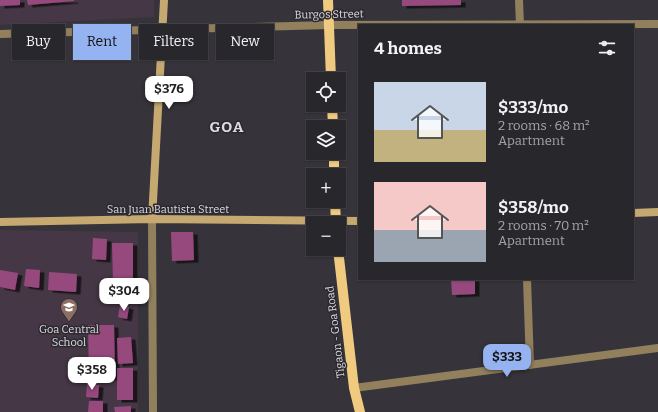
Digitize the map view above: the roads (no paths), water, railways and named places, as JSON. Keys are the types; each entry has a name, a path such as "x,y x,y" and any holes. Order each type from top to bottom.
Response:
{"main road":[{"path":"163,24 164,0"},
{"path":"328,0 331,72"},
{"path":"152,219 161,60"},
{"path":"634,213 658,212"},
{"name":"San Juan Bautista Street","path":"0,222 152,219 306,222"},
{"name":"San Juan Bautista Street","path":"346,222 358,221"},
{"name":"Tigaon - Goa Road","path":"339,256 354,388 360,412"}],"street":[{"path":"519,0 520,24"},
{"name":"Burgos Street","path":"520,24 658,24"},
{"name":"Burgos Street","path":"208,27 358,25"},
{"name":"Burgos Street","path":"0,34 139,29"},
{"path":"152,219 153,412"},
{"path":"527,280 530,365"},
{"path":"354,388 658,348"}],"place":[{"name":"Goa Central School","path":"69,322"}],"district":[{"name":"GOA","path":"227,127"}]}
